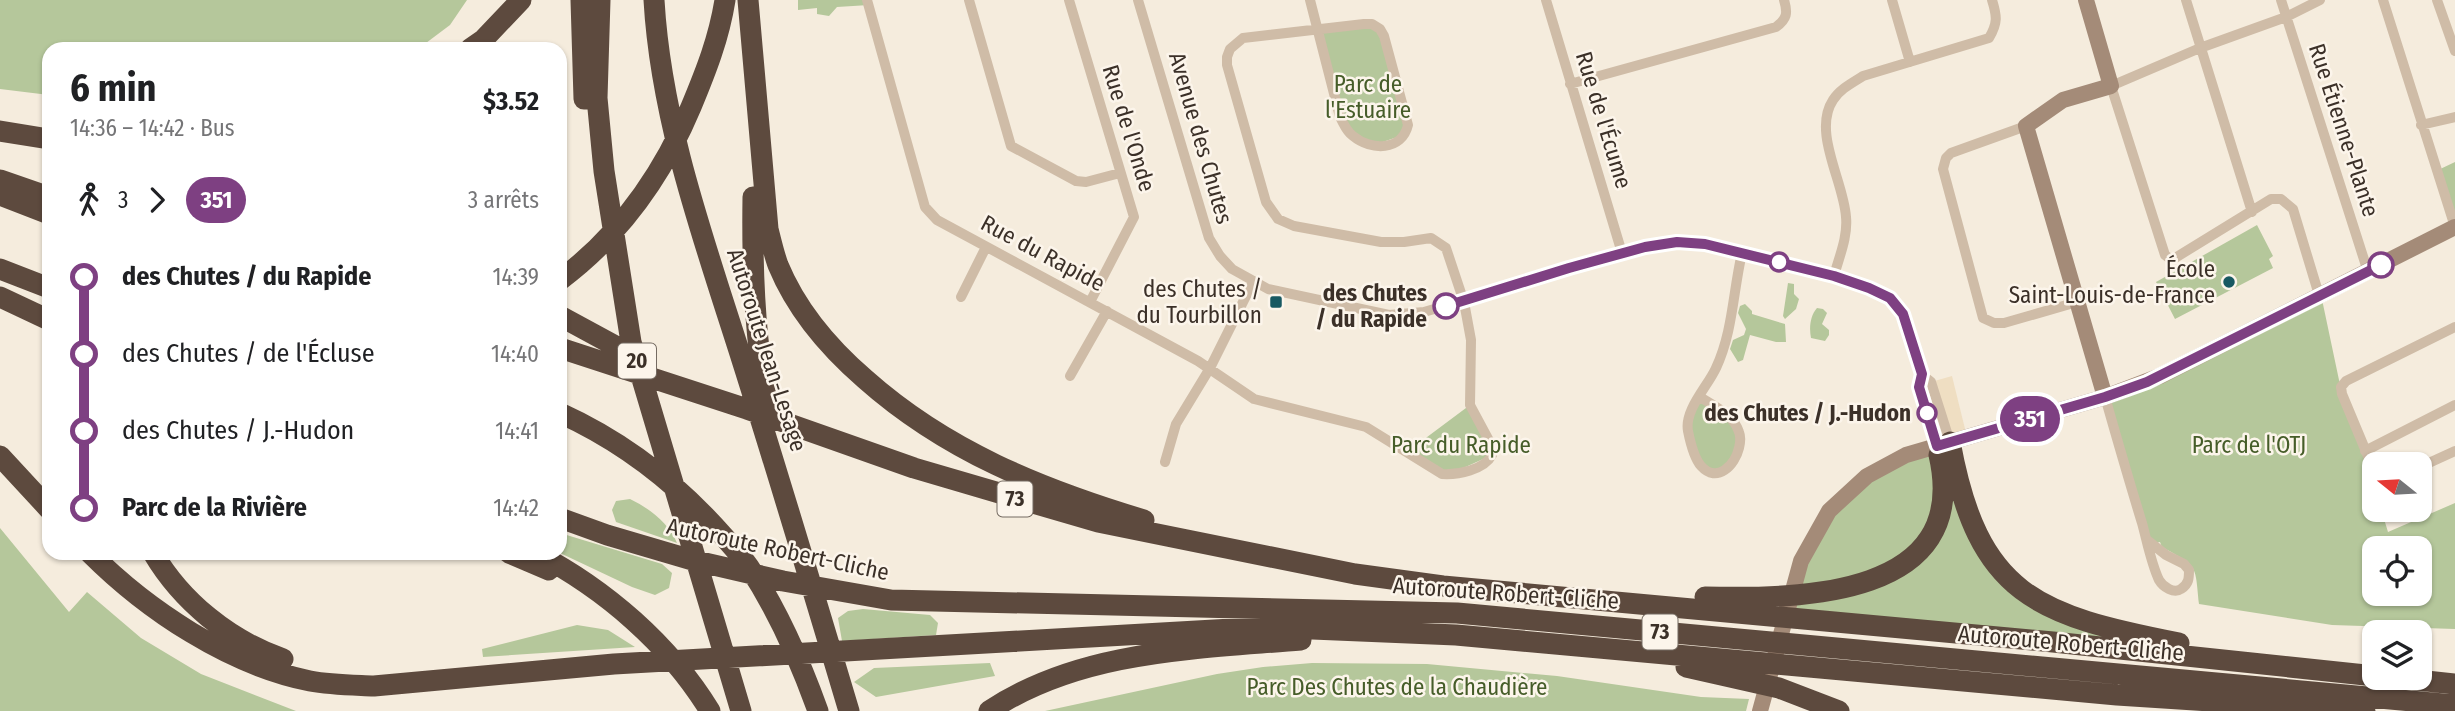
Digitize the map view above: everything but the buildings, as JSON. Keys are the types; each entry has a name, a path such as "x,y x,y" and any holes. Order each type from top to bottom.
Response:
{"highway":[{"path":"480,42 523,0"},
{"path":"496,42 523,0"},
{"path":"581,0 588,151 611,272 631,342"},
{"name":"20","path":"600,0 597,98 604,171 631,342 741,711"},
{"name":"Autoroute Jean-Lesage","path":"654,0 660,68 686,175 709,257 781,480 849,711"},
{"path":"691,107 702,69 711,0"},
{"path":"567,275 600,247 631,212 666,162 716,45 725,0"},
{"path":"748,0 768,229 777,263 802,312 828,346 889,401 947,441 1053,489 1187,532 1216,545"},
{"path":"752,65 752,245 765,392 781,480"},
{"path":"0,131 42,138"},
{"path":"0,180 42,195"},
{"path":"0,195 42,211"},
{"path":"0,269 42,285"},
{"path":"0,297 42,317"},
{"path":"567,320 747,409"},
{"name":"Autoroute Robert-Cliche","path":"567,350 747,409 914,468 1027,503 1169,538 1216,545 1354,574 1443,586 2041,640 2362,673"},
{"path":"567,417 599,433 652,468 683,494 747,564 788,636 818,711"},
{"path":"1559,596 1778,597 1836,591 1878,578 1919,549 1935,528 1942,512 1945,487 1944,444"},
{"path":"1944,444 1980,542 2008,579 2045,605 2078,620 2129,633 2238,654 2362,672"},
{"path":"0,456 42,501"},
{"name":"Autoroute Robert-Cliche","path":"567,520 650,548 741,572 864,596 946,603 1457,613 2455,705"},
{"path":"98,560 138,597 186,629 239,657 309,681 374,685 614,664 874,648 1255,628 1331,629 1456,635 2117,695 2365,711"},
{"path":"158,560 176,586 214,622 269,654 324,672 369,676 576,667"},
{"path":"525,560 561,576 632,620"},
{"path":"549,560 603,594 632,620 684,676 710,711"},
{"path":"989,711 1030,687 1062,674 1110,662 1202,647 1376,633"},
{"path":"1588,647 1623,659 1690,668 1779,688 1839,711"},
{"path":"2432,681 2455,684"},
{"path":"2432,682 2455,684"}],"street":[{"name":"Rue du Rapide","path":"867,0 925,207 937,220 1210,368 1246,395 1261,402 1366,427 1442,474 1483,466 1492,455 1492,446 1470,405 1471,340 1464,302"},
{"path":"969,0 1011,146 1076,181 1086,182 1120,173"},
{"name":"Rue de l'Onde","path":"1069,0 1134,217 1090,302"},
{"name":"Avenue des Chutes","path":"1139,0 1209,239 1232,269 1253,282 1283,293 1389,315 1423,312 1464,302 1543,275 1622,253 1677,242 1705,244 1834,276 1890,298 1903,314 1922,374 1931,382 1944,444"},
{"path":"1310,0 1318,30 1345,128 1352,136 1374,145 1391,145 1401,141 1408,125 1384,36 1380,29 1372,24 1364,24 1318,30 1243,38 1235,42 1227,57 1227,65 1266,202 1278,219 1294,226 1391,243 1431,238 1446,248 1464,302"},
{"name":"Rue de l'Écume","path":"1546,0 1622,253"},
{"path":"1570,84 1776,27 1784,21 1787,11 1784,0"},
{"path":"1892,0 1910,62"},
{"path":"1834,276 1846,234 1847,219 1843,195 1826,141 1825,119 1832,100 1844,88 1863,76 1989,38 1998,17 1992,0"},
{"path":"2086,0 2165,255 2175,258 2271,199 2281,199 2293,209 2319,295"},
{"path":"2186,0 2252,212"},
{"name":"Rue Étienne-Plante","path":"2281,0 2368,272"},
{"path":"2077,302 2004,323 1994,323 1983,318 1943,169 1946,158 1951,153 2026,126 2063,100 2112,86 2200,48 2286,17 2320,0"},
{"path":"1762,704 1796,575 1807,550 1829,511 1851,489 1887,463 2105,397 2160,376 2455,227 2383,0"},
{"path":"2437,0 2455,51"},
{"path":"2421,125 2455,117"},
{"path":"2026,126 2077,302 2147,540 2160,582 2167,589 2176,591 2183,588 2189,581 2189,570 2185,564 2166,555 2147,540"},
{"path":"961,298 986,247"},
{"path":"1700,397 1721,410 1733,421 1740,433 1737,457 1726,471 1706,471 1699,464 1687,427 1691,412 1721,357 1742,253"},
{"path":"1165,462 1176,424 1210,368 1253,282"},
{"path":"1070,376 1107,311"},
{"path":"2455,327 2341,387 2365,451 2455,405"},
{"path":"2432,462 2455,451"}],"green space":[{"path":"0,0 467,0 450,25 427,42 42,42 42,94 0,89"},
{"path":"798,0 867,0 869,5 837,7 829,16 817,14 817,8 798,10"},
{"name":"Parc de l'Estuaire","path":"1364,24 1380,29 1406,134 1374,145 1345,128 1318,30"},
{"path":"2455,162 2455,227 2436,171"},
{"path":"2257,225 2273,256 2269,259 2273,268 2175,319 2156,282"},
{"path":"1788,283 1794,284 1794,294 1799,299 1796,309 1785,319 1783,316"},
{"name":"Parc de l'OTJ","path":"2320,290 2339,380 2363,452 2362,522 2385,522 2388,532 2411,522 2432,522 2432,513 2455,503 2455,629 2432,628 2432,620 2362,620 2362,626 2332,625 2199,604 2195,573 2188,563 2162,547 2160,542 2151,544 2107,391 2159,374"},
{"path":"1745,304 1752,314 1785,324 1786,342 1750,335 1743,360 1738,362 1730,349 1733,340 1744,335 1746,329 1738,313 1740,306"},
{"path":"1817,308 1827,313 1822,324 1829,330 1825,341 1811,338 1811,322"},
{"path":"1700,397 1721,410 1739,433 1731,466 1706,471 1696,452 1690,426"},
{"name":"Parc du Rapide","path":"1470,405 1492,455 1450,474 1407,452"},
{"path":"1937,446 2003,573 2144,644 1785,618 1796,575 1851,489"},
{"path":"630,499 658,517 677,543 616,522 612,510 616,501"},
{"path":"0,528 69,612 87,592 141,638 201,674 296,711 0,711"},
{"path":"567,535 662,564 672,573 669,588 655,595 567,556"},
{"path":"863,609 930,615 938,623 936,635 842,641 838,618 848,611"},
{"path":"577,625 608,630 635,647 483,657 482,649"},
{"path":"990,663 995,676 876,697 854,682 874,668"},
{"name":"Parc Des Chutes de la Chaudière","path":"1312,663 1427,664 1557,676 1701,697 1749,699 1746,711 1045,711 1217,674"}],"shaded area":[{"path":"1952,376 1967,437 1950,442 1931,382"}],"bus line":[{"name":"351","path":"1446,306 1543,275 1645,247 1677,242 1705,244 1834,276 1890,298 1903,314 1922,374 1919,387 1937,446 2105,397 2147,382 2381,265"}],"place":[{"name":"École Saint-Louis-de-France","path":"2229,282"},
{"name":"des Chutes / du Tourbillon","path":"1276,302"},
{"name":"des Chutes / du Rapide","path":"1446,306"},
{"name":"des Chutes / J.-Hudon","path":"1927,413"}]}
